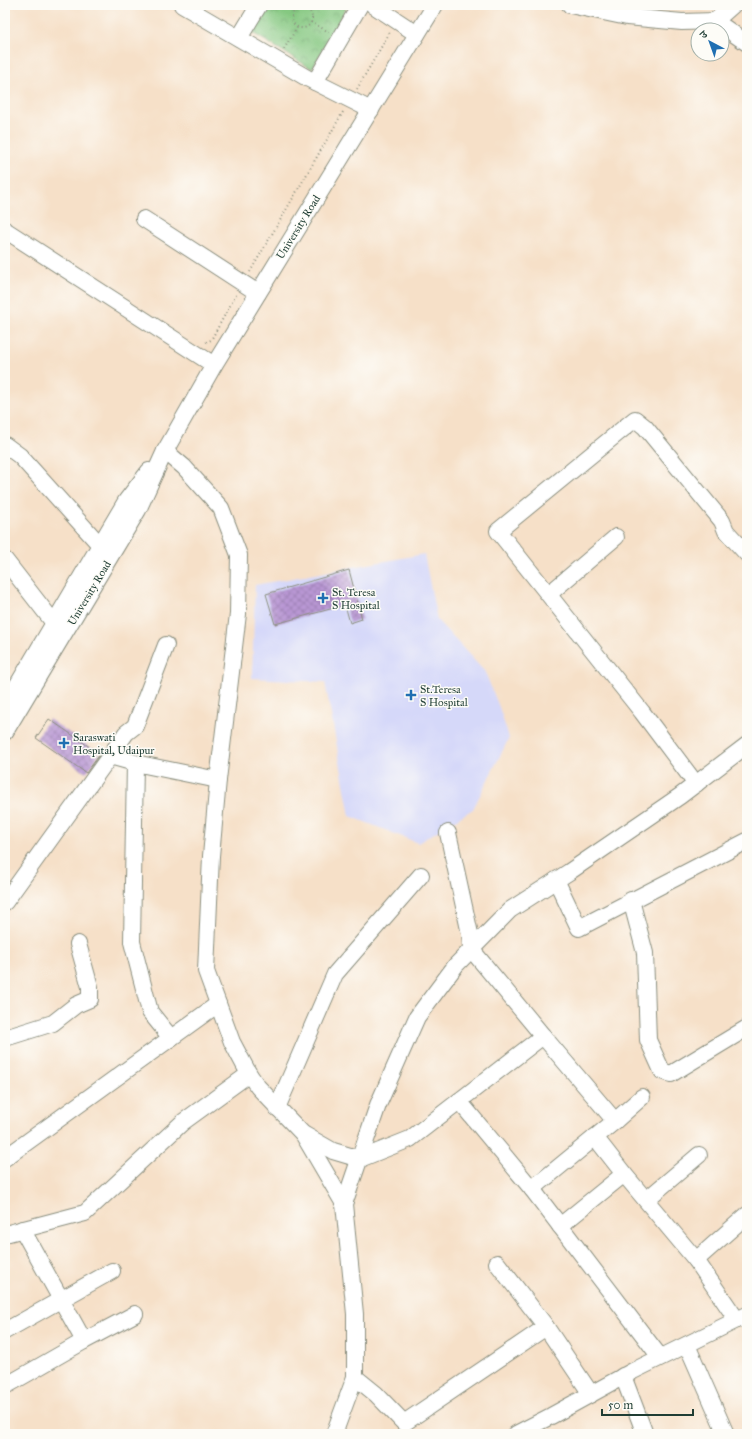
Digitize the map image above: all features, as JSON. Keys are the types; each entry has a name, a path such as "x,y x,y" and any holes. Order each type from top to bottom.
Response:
{"street":[{"path":"182,5 315,82 370,110"},
{"path":"239,38 259,5"},
{"path":"315,82 360,5"},
{"path":"374,5 417,34"},
{"name":"University Road","path":"6,700 54,623 107,549 138,510 164,451 214,365 435,5"},
{"path":"570,5 627,17 682,22 715,21 747,43"},
{"path":"715,21 732,5"},
{"path":"144,219 258,293"},
{"path":"5,230 214,365"},
{"path":"696,784 642,712 498,531 635,419 645,427 722,521 726,531 747,554"},
{"path":"5,444 12,454 107,549"},
{"path":"164,451 184,468 221,508 239,555 238,614 218,780 211,856 206,970 232,1042 249,1074 258,1087 303,1134 344,1204 355,1314 355,1377 338,1433"},
{"path":"549,594 616,537"},
{"name":"University Road","path":"5,732 107,549"},
{"path":"5,560 54,623"},
{"path":"5,902 126,733 135,726 166,645"},
{"path":"344,1204 378,1105 417,1017 456,965 510,910 680,796 747,745"},
{"path":"110,756 135,763 218,780"},
{"path":"135,763 132,942 150,1012 171,1038"},
{"path":"448,833 470,934 471,949 615,1121"},
{"path":"556,880 579,928 631,900 747,842"},
{"path":"277,1108 335,974 421,875"},
{"path":"631,900 645,952 648,1040 662,1071 671,1074 747,1028"},
{"path":"5,1038 53,1023 76,1005 90,999 90,987 78,944"},
{"path":"5,1158 218,1004"},
{"path":"303,1134 333,1151 360,1159 410,1139 543,1036"},
{"path":"5,1234 85,1213 183,1122 249,1074"},
{"path":"532,1189 642,1097"},
{"path":"459,1101 532,1189 660,1357"},
{"path":"518,1433 623,1376 742,1317 595,1137"},
{"path":"646,1200 699,1155"},
{"path":"560,1226 624,1174"},
{"path":"696,1260 747,1215"},
{"path":"22,1229 84,1341"},
{"path":"497,1263 546,1327 592,1394"},
{"path":"5,1331 112,1271"},
{"path":"9,1384 135,1314"},
{"path":"355,1377 376,1394 404,1423 546,1327"},
{"path":"687,1345 726,1434"},
{"path":"623,1376 645,1434"}],"path":[{"path":"307,10 310,5"},
{"path":"297,8 307,10 312,16 311,22 305,27 298,26 292,17 294,12 297,8"},
{"path":"202,344 211,340 397,20"},
{"path":"311,22 340,38"},
{"path":"282,54 298,26"}],"shaded area":[{"name":"St.Teresa S Hospital","path":"424,554 437,620 485,672 509,738 473,809 418,843 350,816 325,682 252,678 255,585"}],"green space":[{"path":"271,5 348,5 312,69 253,33"}],"building":[{"path":"349,570 362,619 350,623 345,605 275,624 266,594"},
{"path":"49,719 100,754 86,773 36,738"}],"place":[{"name":"St. Teresa S Hospital","path":"323,598"},
{"name":"St.Teresa S Hospital","path":"411,695"},
{"name":"Saraswati Hospital, Udaipur","path":"64,743"}]}
